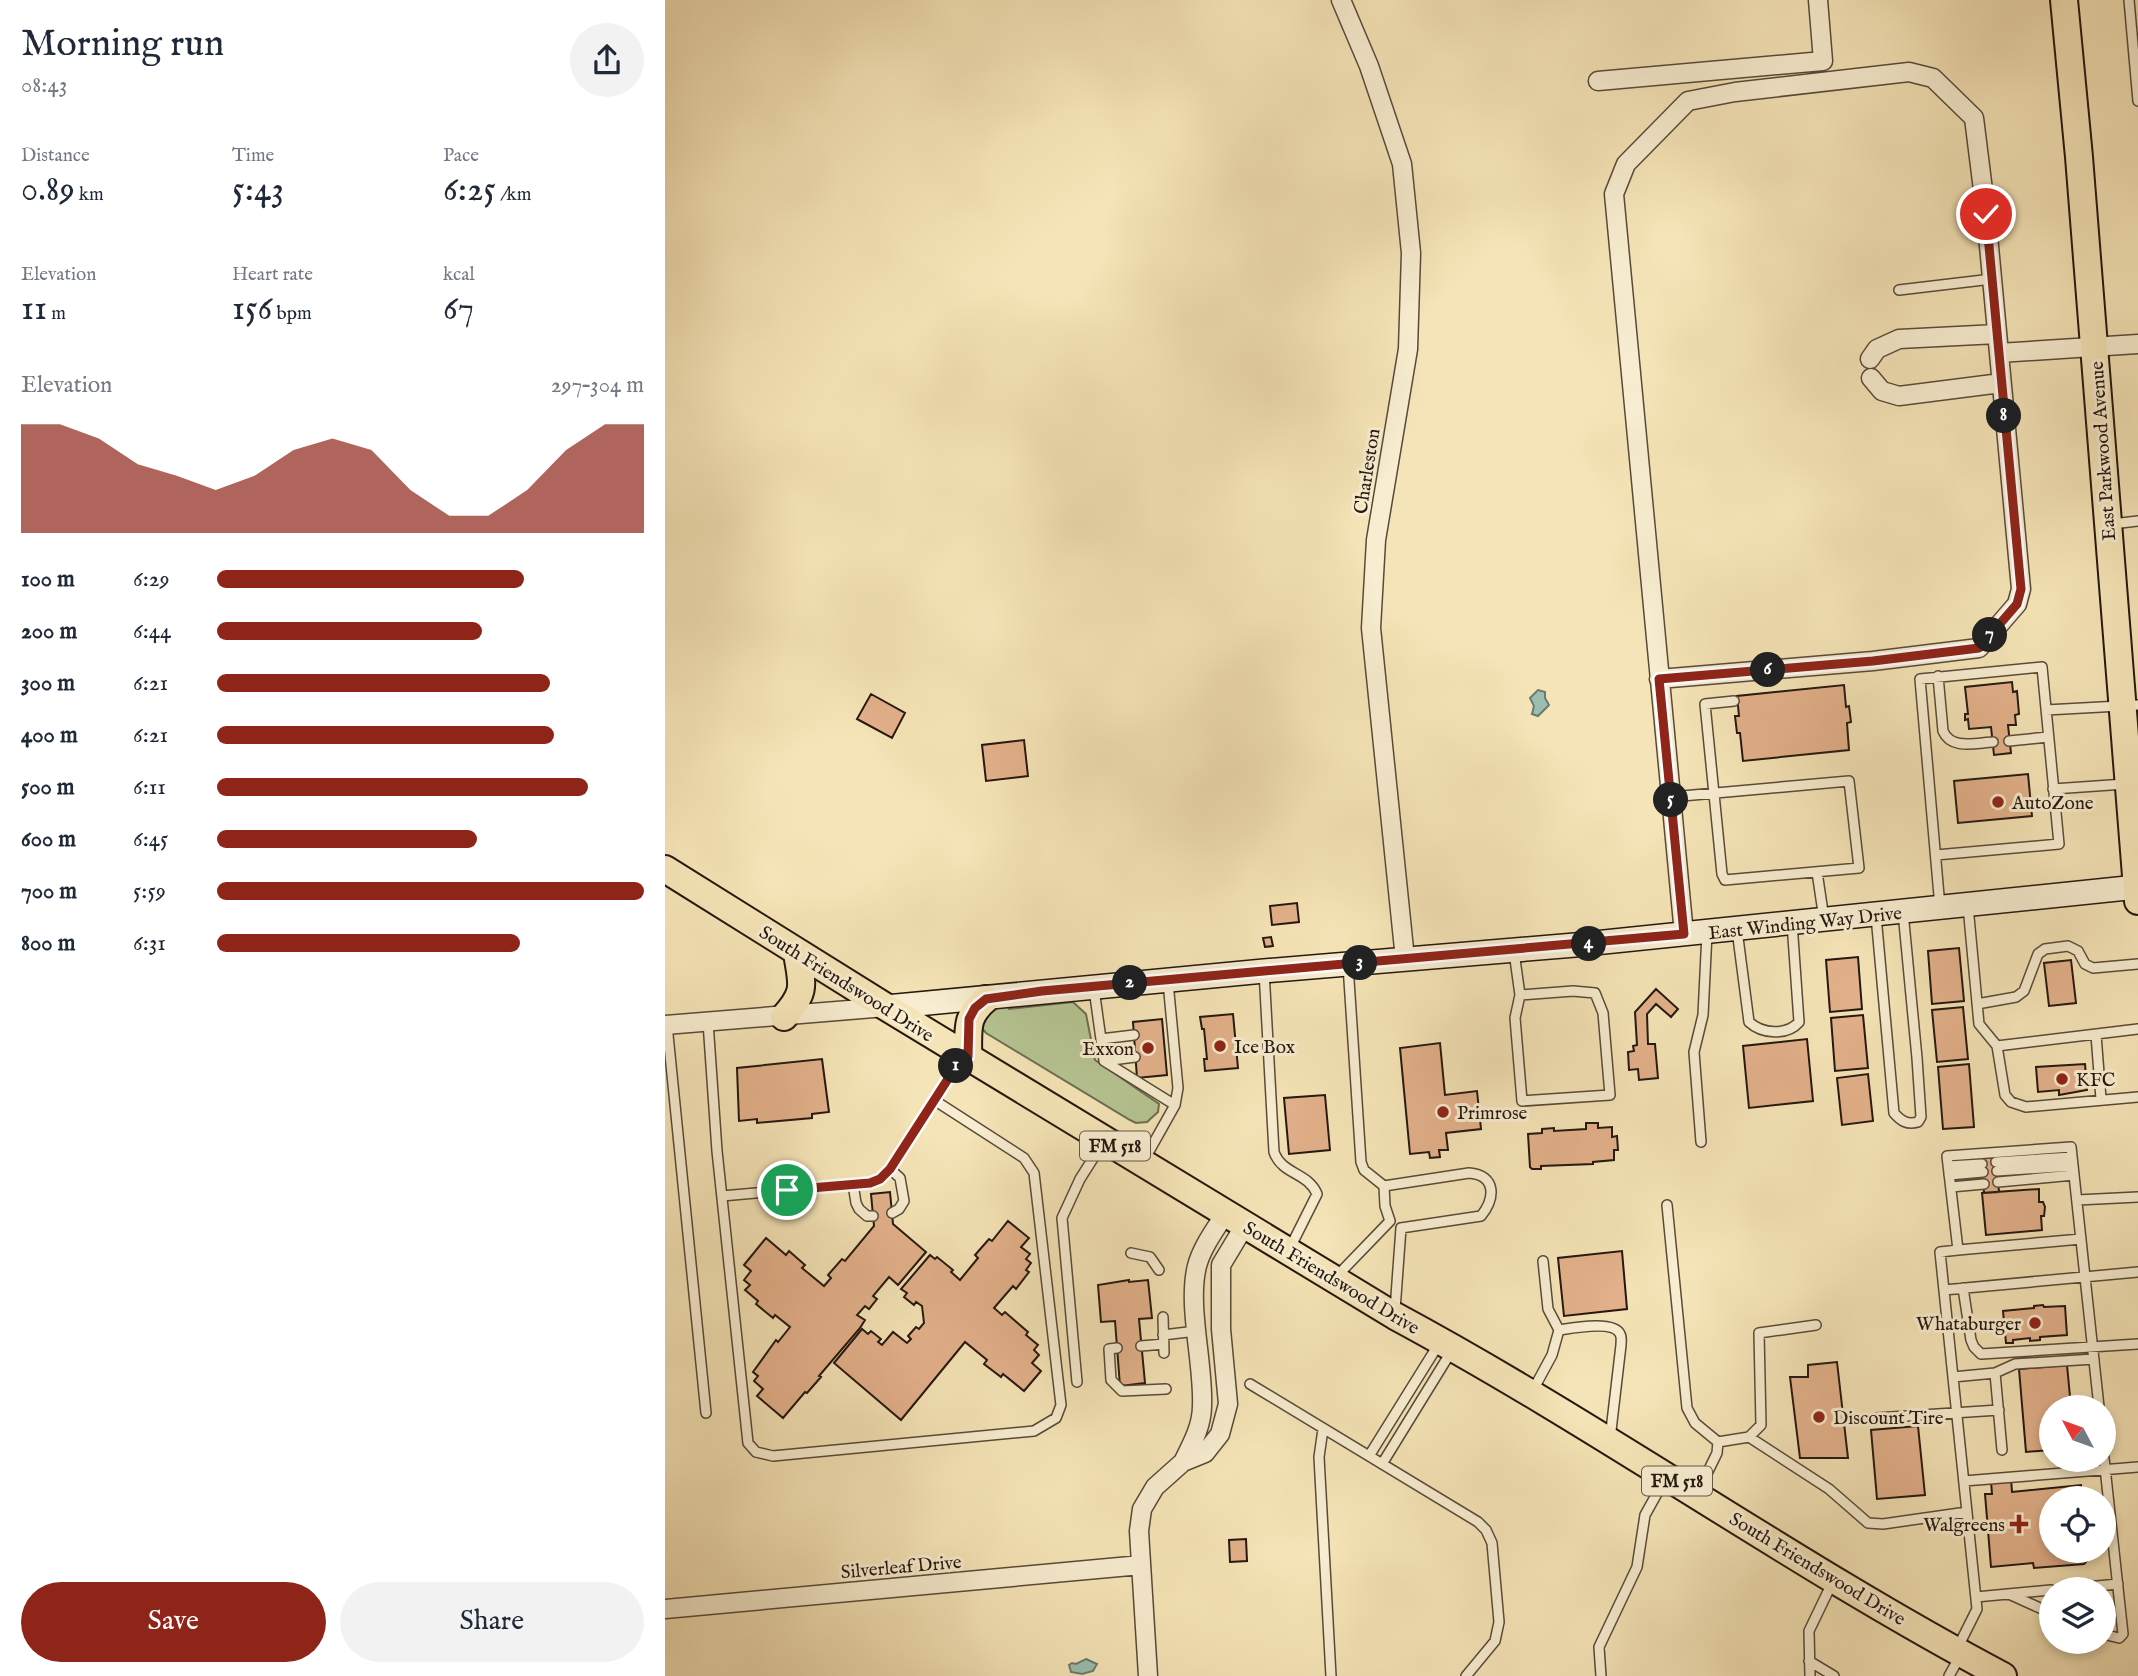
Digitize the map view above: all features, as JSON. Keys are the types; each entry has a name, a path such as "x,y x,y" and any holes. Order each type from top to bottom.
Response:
{"main road":[{"name":"East Parkwood Avenue","path":"2064,0 2107,524 2130,706 2128,784 2138,892"},
{"name":"South Friendswood Drive","path":"666,873 1395,1316 1667,1475 1834,1579 1955,1660 2003,1676"},
{"path":"784,1017 796,1004 801,992 796,953"},
{"path":"966,1056 969,1019 975,1008 986,999"}],"street":[{"name":"Charleston","path":"1341,0 1369,66 1402,164 1411,253 1408,349 1376,540 1371,628 1405,959"},
{"path":"1598,81 1823,61 1818,0"},
{"path":"1659,679 1873,661 1979,648 2017,604 2021,589 1974,118 1933,78 1909,72 1735,92 1688,101 1626,164 1615,194 1659,679 1684,934"},
{"path":"1870,359 1877,349 1899,339 1997,334"},
{"path":"1999,353 2138,344"},
{"path":"1871,378 1882,391 1899,396 2001,383"},
{"name":"East Winding Way Drive","path":"886,1007 1707,932 1940,907 2138,892"},
{"path":"666,1025 886,1007"},
{"path":"1148,1676 1139,1531 1142,1509 1155,1487 1183,1462 1205,1453 1220,1434 1228,1405 1221,1329 1221,1265 1235,1219"},
{"path":"1183,1462 1198,1432 1202,1408 1194,1291 1196,1267 1203,1249 1235,1219"},
{"path":"1197,1331 1221,1329"},
{"name":"Silverleaf Drive","path":"665,1609 1141,1565"}],"lane":[{"path":"2129,0 2138,101"},
{"path":"1899,290 1992,279"},
{"path":"2107,524 2138,521"},
{"path":"1936,855 2059,844 2042,667 1920,679 1940,907"},
{"path":"1938,676 1946,738 1961,744 1993,742"},
{"path":"1671,797 1714,793 1849,781 1859,868 1725,880 1722,874 1714,793 1705,704 1734,701"},
{"path":"2046,710 2130,706"},
{"path":"2010,741 2048,737"},
{"path":"2053,789 2128,784"},
{"path":"1817,872 1824,919"},
{"path":"1968,905 1979,1024 1997,1046 2005,1095 2016,1105 2027,1107 2138,1097"},
{"path":"1875,914 1894,1113 1901,1121 1911,1124 1918,1122 1921,1117 1903,911"},
{"path":"1737,929 1749,1022 1767,1032 1793,1028 1800,1022 1792,923"},
{"path":"1701,1142 1694,1052 1703,1015 1707,932"},
{"path":"1977,1004 2017,997 2024,991 2038,954 2045,948 2068,946 2078,951 2085,964 2093,968 2138,964"},
{"path":"1514,950 1520,995 1515,1018 1523,1101 1610,1095 1602,1013 1595,993 1573,991 1520,995"},
{"path":"1348,964 1361,1162 1364,1170 1384,1186 1476,1173 1491,1186 1492,1199 1481,1216 1401,1228 1391,1221 1385,1206 1384,1186"},
{"path":"1264,971 1274,1152 1277,1161 1313,1184 1317,1194 1288,1251"},
{"path":"1142,1163 1175,1105 1178,1088 1170,1055 1168,980"},
{"path":"1093,987 1104,1060 1175,1105"},
{"path":"708,1023 722,1196 748,1443 756,1452 773,1456 1034,1431 1056,1418 1062,1405 1034,1173 1024,1158 934,1100"},
{"path":"666,1025 670,1091 706,1413"},
{"path":"1997,1046 2138,1029"},
{"path":"1101,1039 1134,1035"},
{"path":"2096,1035 2101,1099"},
{"path":"722,1196 870,1183 880,1179 890,1169 966,1056"},
{"path":"1104,1060 1135,1058"},
{"path":"1077,1382 1062,1217 1080,1179 1105,1140"},
{"path":"1958,1250 1947,1156 2071,1147 2098,1395"},
{"path":"1997,1167 2073,1166"},
{"path":"1998,1182 2073,1166"},
{"path":"1949,1170 1982,1168"},
{"path":"890,1169 900,1178 904,1200 899,1209 892,1213"},
{"path":"853,1184 859,1209 867,1216 873,1216"},
{"path":"1951,1187 1984,1184"},
{"path":"2077,1200 2138,1197"},
{"path":"1667,1205 1687,1408 1695,1423 1718,1442 1734,1442 1749,1437 1761,1425 1759,1334 1816,1325"},
{"path":"1334,1279 1391,1221"},
{"path":"1395,1316 1401,1228"},
{"path":"1955,1660 1977,1609 1940,1252 2081,1240"},
{"path":"1131,1253 1150,1257 1159,1270"},
{"path":"1531,1394 1552,1355 1559,1330 1548,1309 1543,1261"},
{"path":"1944,1290 2138,1272"},
{"path":"1963,1288 1971,1340 1974,1348 1981,1354 2138,1344"},
{"path":"1163,1317 1164,1344"},
{"path":"1559,1330 1607,1325 1620,1334 1622,1345 1609,1440"},
{"path":"1141,1346 1164,1344 1197,1331"},
{"path":"1369,1456 1447,1344"},
{"path":"1382,1464 1447,1344"},
{"path":"1117,1348 1109,1349 1111,1380 1122,1391 1166,1389"},
{"path":"1953,1377 1995,1373 2015,1364 2094,1359"},
{"path":"1995,1373 2002,1450"},
{"path":"1250,1384 1478,1522 1486,1530 1492,1543 1499,1622 1495,1641 1466,1676"},
{"path":"1876,1418 1999,1410"},
{"path":"1323,1429 1319,1457 1331,1676"},
{"path":"1749,1437 1829,1489 1868,1523 1883,1524 1967,1512"},
{"path":"1697,1494 1717,1453 1718,1442"},
{"path":"2116,1469 2138,1467"},
{"path":"1964,1481 2080,1472"},
{"path":"2106,1472 2123,1634 2116,1637"},
{"path":"1601,1676 1598,1647 1637,1567 1644,1515 1667,1475"},
{"path":"1810,1676 1809,1631 1834,1579"},
{"path":"1976,1597 2039,1591"},
{"path":"2010,1594 2039,1607"},
{"path":"1809,1661 1834,1676"}],"green space":[{"path":"1073,1002 1086,1014 1095,1060 1159,1104 1158,1112 1147,1122 1136,1123 1130,1120 986,1033 981,1027 990,1009 1008,1005 1009,1009"}],"shaded area":[{"path":"1538,690 1545,692 1549,705 1538,716 1532,714 1534,706 1530,698"},
{"path":"1086,1659 1097,1664 1093,1671 1082,1674 1071,1672 1069,1665"}],"building":[{"path":"2012,682 2013,692 2017,691 2019,714 2015,715 2016,725 2008,725 2011,753 1994,755 1991,727 1969,729 1968,719 1965,720 1965,714 1968,714 1965,687"},
{"path":"1844,685 1846,707 1849,706 1851,722 1847,723 1849,750 1743,761 1735,716 1739,716 1737,696"},
{"path":"871,694 905,713 892,738 857,719"},
{"path":"1024,740 1028,776 986,781 982,745"},
{"path":"2028,774 2032,816 1958,823 1954,781"},
{"path":"1297,903 1299,922 1272,925 1270,906"},
{"path":"1271,937 1273,946 1265,947 1263,938"},
{"path":"1959,948 1964,1001 1932,1004 1928,951"},
{"path":"1858,957 1862,1009 1830,1012 1826,960"},
{"path":"2071,960 2076,1003 2049,1006 2044,963"},
{"path":"1656,989 1678,1009 1671,1017 1656,1004 1647,1014 1648,1044 1655,1044 1658,1078 1639,1080 1638,1069 1629,1070 1628,1052 1634,1051 1633,1046 1637,1045 1635,1012"},
{"path":"1963,1007 1968,1059 1937,1062 1932,1010"},
{"path":"1233,1014 1238,1068 1205,1071 1204,1059 1207,1059 1200,1017"},
{"path":"1863,1015 1868,1068 1835,1071 1831,1018"},
{"path":"1162,1019 1167,1075 1137,1078 1133,1022"},
{"path":"1807,1039 1813,1101 1749,1108 1743,1046"},
{"name":"Primrose","path":"1440,1043 1445,1095 1477,1091 1481,1129 1446,1133 1448,1150 1439,1150 1440,1157 1430,1158 1429,1152 1410,1154 1400,1048"},
{"path":"822,1059 829,1112 812,1114 812,1118 757,1123 757,1119 739,1121 737,1068"},
{"path":"1969,1064 1974,1127 1943,1129 1938,1067"},
{"name":"KFC","path":"2085,1064 2087,1090 2059,1095 2059,1090 2038,1092 2036,1067"},
{"path":"1868,1074 1873,1121 1842,1125 1837,1078"},
{"path":"1325,1095 1330,1150 1289,1154 1284,1098"},
{"path":"1586,1123 1598,1123 1598,1128 1612,1127 1612,1137 1617,1136 1618,1150 1614,1150 1614,1160 1593,1164 1541,1166 1541,1169 1530,1167 1528,1134 1542,1133 1542,1129 1586,1129"},
{"path":"1996,1157 1999,1192 1984,1193 1981,1158"},
{"path":"2039,1189 2039,1202 2043,1202 2045,1207 2044,1216 2041,1216 2042,1230 1986,1235 1982,1193"},
{"path":"890,1192 893,1224 926,1252 898,1285 889,1277 873,1296 877,1299 869,1309 865,1306 857,1315 865,1320 860,1328 819,1376 821,1377 783,1418 757,1396 763,1389 754,1381 758,1376 753,1372 776,1340 778,1342 790,1327 775,1315 773,1318 756,1304 758,1301 745,1290 750,1285 744,1280 751,1271 744,1265 766,1238 786,1255 789,1251 805,1265 802,1268 824,1286 831,1278 828,1275 842,1259 845,1261 874,1226 871,1194"},
{"path":"1008,1221 1029,1238 1021,1247 1030,1254 1026,1259 1031,1263 1026,1270 1029,1272 1016,1289 1013,1286 994,1308 1002,1315 1005,1312 1028,1332 1026,1335 1038,1345 1034,1350 1039,1355 1032,1363 1041,1371 1024,1391 1003,1374 1001,1377 984,1364 987,1360 965,1342 901,1420 834,1363 862,1329 868,1334 871,1331 881,1339 878,1342 882,1345 893,1332 907,1343 911,1339 908,1336 924,1323 922,1306 916,1302 914,1305 904,1297 907,1293 901,1289 930,1255 935,1259 937,1257 953,1270 951,1272 960,1280 978,1258 975,1255 989,1239 992,1241"},
{"path":"1622,1251 1627,1309 1564,1316 1558,1258"},
{"path":"1148,1280 1152,1318 1139,1319 1145,1383 1120,1386 1115,1321 1101,1322 1098,1285"},
{"name":"Whataburger","path":"2043,1305 2065,1306 2067,1335 2006,1343 2003,1311"},
{"name":"Discount Tire","path":"1837,1362 1848,1458 1800,1458 1790,1377 1808,1377 1808,1365"},
{"path":"2067,1365 2070,1395 2039,1395 2039,1451 2026,1452 2019,1369"},
{"path":"1918,1426 1925,1495 1877,1499 1871,1430"},
{"name":"Walgreens","path":"2011,1479 2012,1492 2039,1489 2039,1563 2085,1563 2034,1568 2033,1563 1991,1567 1985,1494 1992,1494 1991,1481"},
{"path":"1246,1539 1247,1561 1230,1562 1229,1540"}],"place":[{"name":"AutoZone","path":"1998,802"},
{"name":"Ice Box","path":"1220,1046"},
{"name":"Exxon","path":"1148,1048"},
{"name":"KFC","path":"2062,1079"},
{"name":"Primrose","path":"1443,1112"},
{"name":"Whataburger","path":"2035,1323"},
{"name":"Discount Tire","path":"1819,1417"},
{"name":"Walgreens","path":"2019,1524"}],"route":[{"path":"787,1190 870,1183 880,1179 890,1169 964,1054 968,1057 969,1019 975,1008 986,999 1042,991 1684,934 1659,679 1873,661 1979,648 2017,604 2021,589 1986,214"}]}
